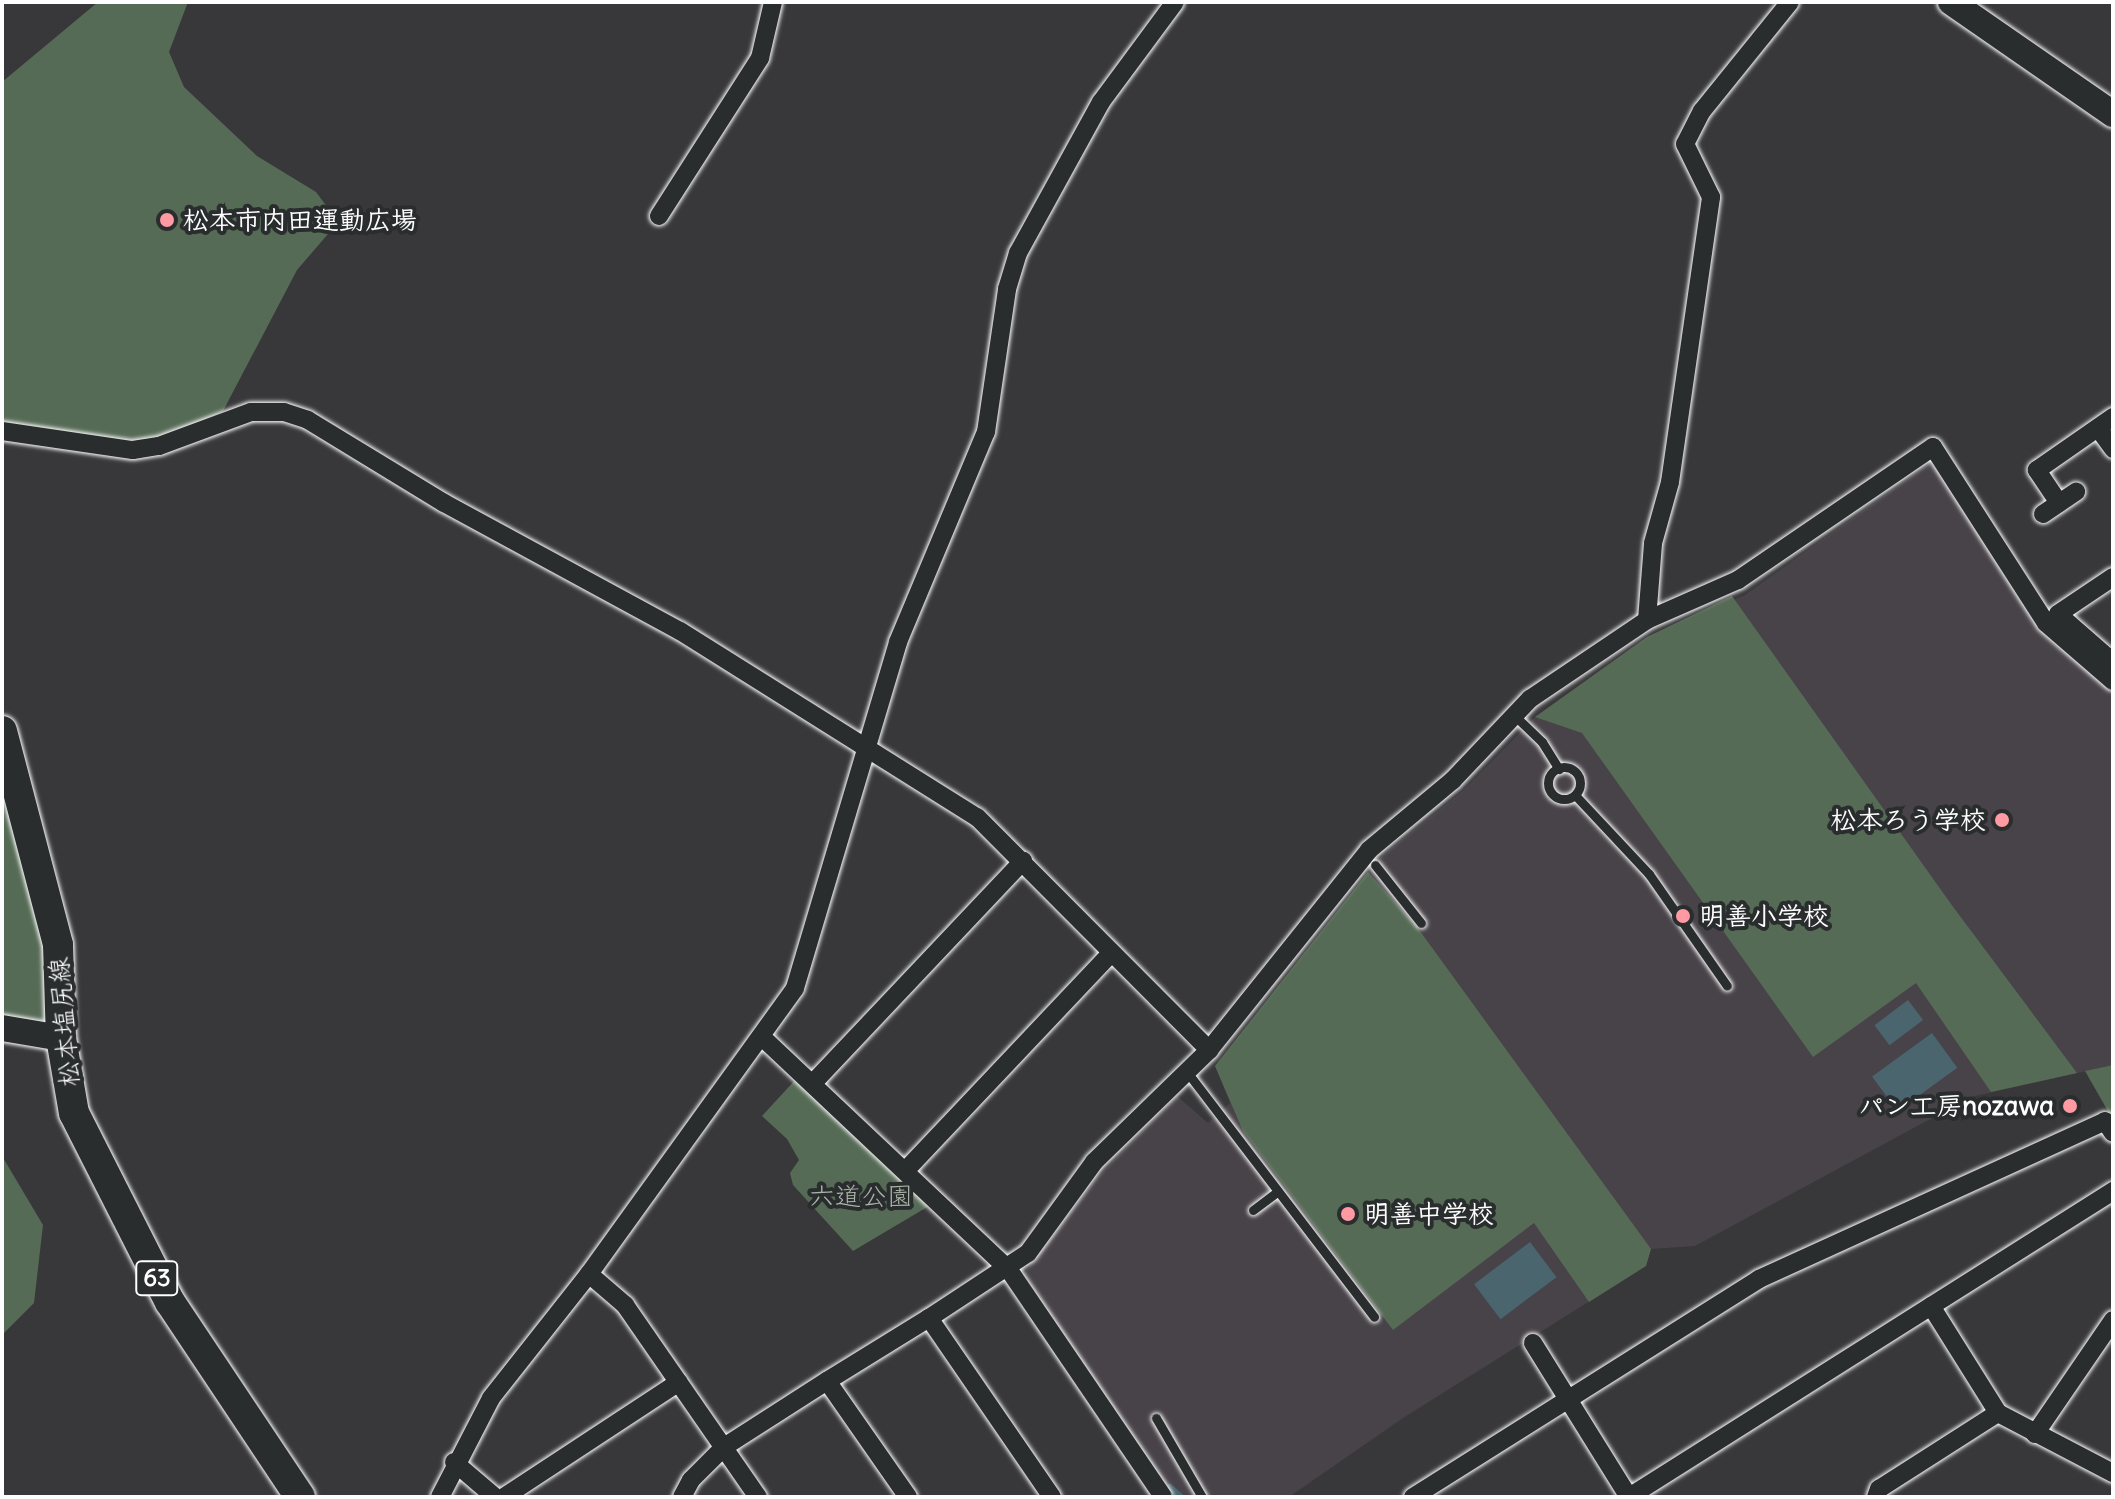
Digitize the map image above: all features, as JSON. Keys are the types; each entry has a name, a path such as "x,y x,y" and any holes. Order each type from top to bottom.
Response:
{"main road":[{"path":"1951,2 2113,114"},
{"name":"松本塩尻線","path":"2,731 58,945 61,1038 74,1113 170,1302 300,1497"},
{"path":"2,1028 61,1038"}],"street":[{"path":"659,216 760,58 773,2"},
{"path":"440,1497 454,1462 491,1398 589,1274 795,988 808,958 865,748 898,642 986,432 1007,289 1018,253 1101,102 1175,2"},
{"path":"1647,620 1653,543 1670,482 1711,197 1685,144 1702,111 1790,2"},
{"path":"2,431 133,450 159,446 251,412 284,412 308,420 444,503 680,631 977,817 1209,1050"},
{"path":"2059,503 2037,470 2106,422 2113,449"},
{"path":"682,1497 691,1480 724,1447 1009,1270 1028,1253 1094,1162 1209,1050 1371,860 1530,699 1647,620 1738,580 1933,447 2046,623 2113,681"},
{"path":"2043,514 2076,492"},
{"path":"2110,653 2058,614 2113,577"},
{"path":"813,1083 1023,861"},
{"path":"906,1170 1111,953"},
{"path":"762,1037 1009,1270 1163,1497"},
{"path":"1413,1497 1759,1279 2106,1121"},
{"path":"1533,1343 1629,1497 2113,1191"},
{"path":"589,1274 625,1305 758,1497"},
{"path":"1931,1306 1998,1413 2113,1473"},
{"path":"929,1318 1052,1497"},
{"path":"2035,1434 2113,1320"},
{"path":"827,1381 908,1497"},
{"path":"504,1497 679,1382"},
{"path":"1876,1497 1879,1489 1998,1413"},
{"path":"454,1462 495,1497"}],"lane":[{"path":"1514,715 1542,742 1559,769"},
{"path":"1559,769 1571,769 1578,776 1575,795 1565,799 1552,793 1549,778 1559,769"},
{"path":"1575,795 1649,874 1727,986"},
{"path":"1371,860 1421,923"},
{"path":"1186,1071 1374,1317"},
{"path":"1253,1210 1278,1191"},
{"path":"1156,1418 1202,1497"}],"shaded area":[{"path":"1929,464 1938,466 2045,634 2113,691 2113,1065 1971,1097 1695,1246 1651,1249 1646,1266 1403,1418 1289,1497 1179,1497 1158,1477 1024,1274 1097,1178 1177,1096 1208,1123 1230,1103 1215,1066 1382,856 1463,791 1535,717 1647,637 1745,595"}],"green space":[{"name":"松本市内田運動広場","path":"98,2 188,2 169,52 184,87 257,156 316,192 331,212 334,227 297,270 223,411 166,437 130,442 2,423 2,82"},
{"path":"1732,596 1951,904 2077,1073 1991,1092 1916,983 1813,1057 1582,733 1535,717 1647,637"},
{"path":"2,768 27,853 55,1009 38,1025 2,1019"},
{"path":"1368,872 1417,927 1651,1249 1646,1266 1589,1302 1534,1223 1393,1330 1243,1131 1215,1066"},
{"path":"2113,1065 2113,1120 2085,1071"},
{"name":"六道公園","path":"796,1079 929,1206 853,1251 793,1185 790,1173 799,1160 787,1139 762,1116"},
{"path":"2,1156 43,1225 34,1303 2,1335"}],"water":[{"path":"1908,1000 1923,1020 1890,1045 1874,1025"},
{"path":"1932,1033 1957,1068 1897,1111 1872,1076"},
{"path":"1530,1242 1556,1277 1501,1319 1474,1284"}],"waterway":[{"path":"1170,1487 1181,1497"}],"place":[{"name":"松本市内田運動広場","path":"167,220"},
{"name":"松本ろう学校","path":"2002,820"},
{"name":"明善小学校","path":"1683,916"},
{"name":"パン工房nozawa","path":"2070,1106"},
{"name":"明善中学校","path":"1348,1214"}]}
